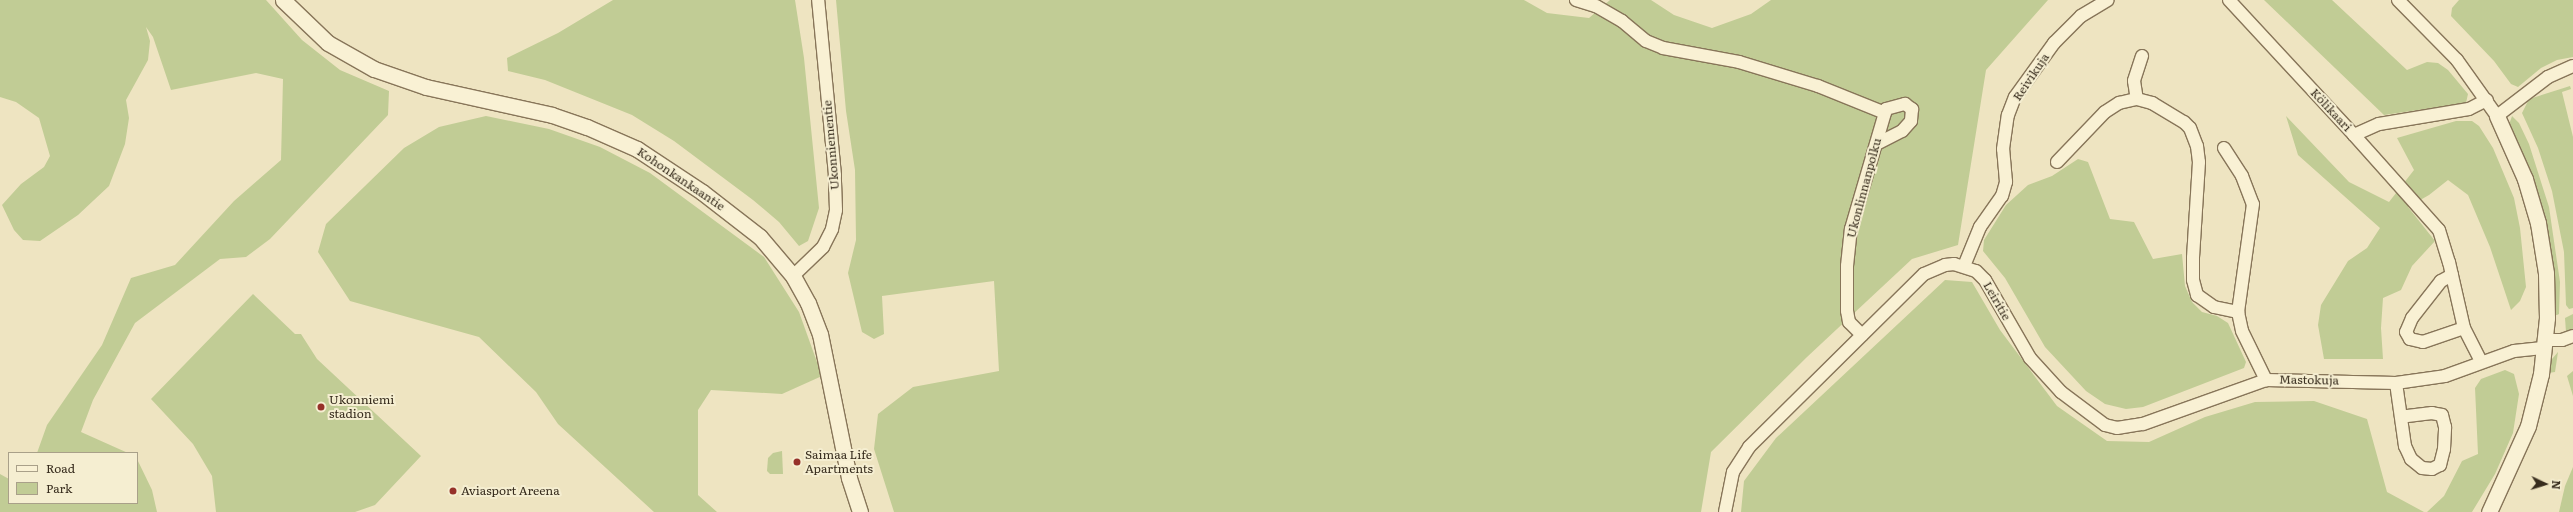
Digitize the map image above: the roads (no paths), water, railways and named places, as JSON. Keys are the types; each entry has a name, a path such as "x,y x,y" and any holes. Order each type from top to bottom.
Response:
{"street":[{"name":"Kohonkankaantie","path":"283,0 328,43 374,69 426,87 552,115 587,127 637,149 732,214 760,237 793,276 808,303 820,334 849,478 860,512"},
{"name":"Ukonniementie","path":"793,276 823,246 832,229 836,210 835,175 818,0"},
{"path":"1576,0 1596,6 1622,22 1646,41 1663,48 1739,62 1818,86 1885,111 1904,104 1912,109 1911,121 1902,131 1876,144"},
{"name":"Reivikuja","path":"1964,266 1980,227 2002,196 2006,182 2003,148 2008,115 2015,97 2054,43 2081,16 2108,0"},
{"name":"Kölikaari","path":"2229,0 2354,135 2379,124 2470,110 2487,100"},
{"path":"2398,0 2452,55 2487,100 2497,116 2525,179 2538,223 2546,273 2545,344 2528,426 2489,512"},
{"path":"2137,99 2134,81 2142,56"},
{"path":"2497,116 2548,77 2573,66"},
{"path":"2057,162 2105,112 2119,102 2137,99 2158,106 2190,128 2199,162 2193,280 2197,295 2204,302 2214,307 2238,312"},
{"name":"Ukonlinnanpolku","path":"1862,335 1849,322 1847,266 1851,229 1885,111"},
{"path":"2354,135 2439,230 2452,276 2464,328 2481,362"},
{"name":"Mastokuja","path":"2224,148 2242,176 2253,204 2238,312 2242,331 2266,380 2396,383 2445,376 2514,351 2573,336"},
{"name":"Leiritie","path":"1725,512 1728,487 1741,456 1924,274 1945,265 1964,266 1976,271 1985,280 2030,358 2061,392 2104,425 2117,428 2143,424 2266,380"},
{"path":"2452,276 2440,281 2412,318 2406,332 2410,339 2423,342 2464,328"},
{"path":"2396,383 2404,446 2411,459 2422,468 2432,469 2440,466 2444,449 2445,426 2442,415 2432,413 2401,417"}],"place":[{"name":"Ukonniemi stadion","path":"321,407"},
{"name":"Saimaa Life Apartments","path":"797,462"},
{"name":"Aviasport Areena","path":"453,491"}]}
